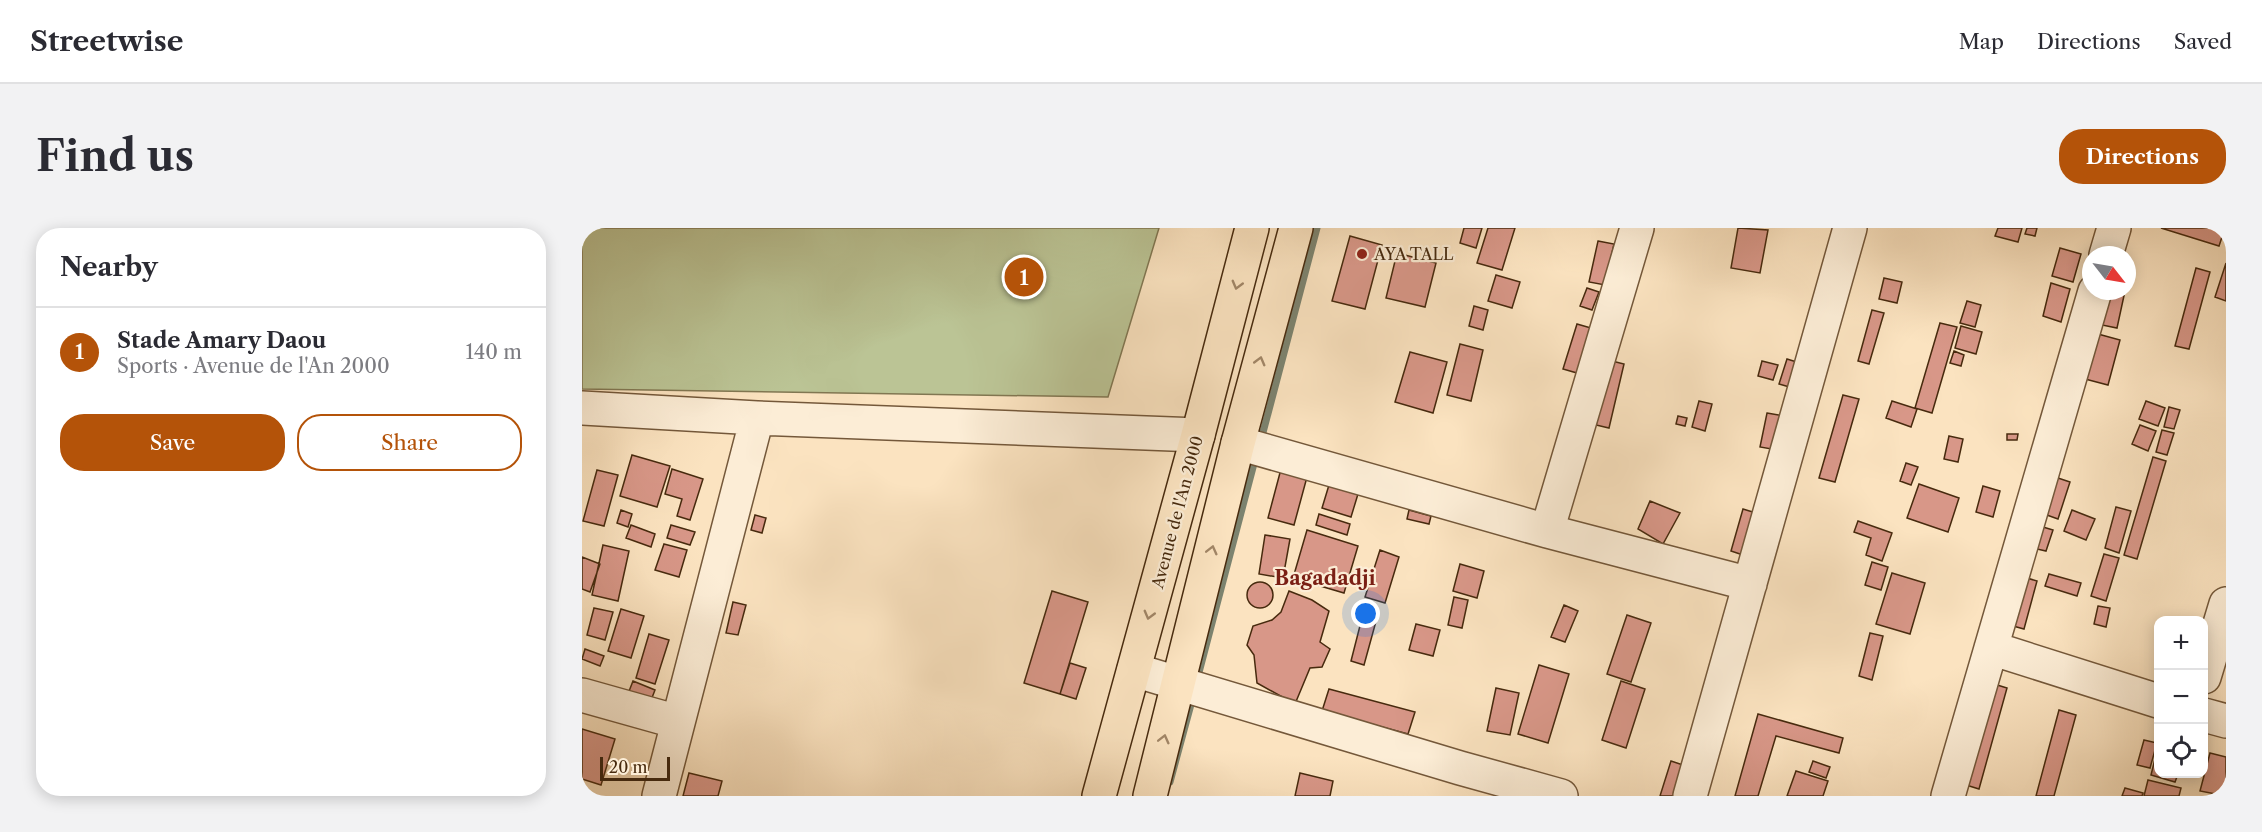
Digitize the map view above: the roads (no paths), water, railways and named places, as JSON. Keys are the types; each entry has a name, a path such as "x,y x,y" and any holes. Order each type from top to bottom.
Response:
{"main road":[{"name":"Avenue de l'An 2000","path":"1099,796 1252,228"},
{"path":"1150,796 1238,443 1296,228"}],"street":[{"path":"1547,531 1637,228"},
{"path":"1690,796 1850,228"},
{"path":"2109,246 2114,228"},
{"path":"1948,796 2093,300"},
{"path":"582,408 757,418 1198,435"},
{"path":"660,796 757,418"},
{"path":"1238,443 1547,531 1750,584"},
{"path":"2206,670 2226,604"},
{"path":"1991,648 2154,700"},
{"path":"1134,670 1456,782 1561,796"},
{"path":"582,695 678,722"},
{"path":"2208,716 2226,721"}],"waterway":[{"path":"1261,440 1317,228"},
{"path":"1197,680 1256,456"},
{"path":"1170,782 1193,697"}],"place":[{"name":"AYA TALL","path":"1362,254"},
{"name":"Stade Amary Daou","path":"1024,277"}],"district":[{"name":"Bagadadji","path":"1325,578"}]}
